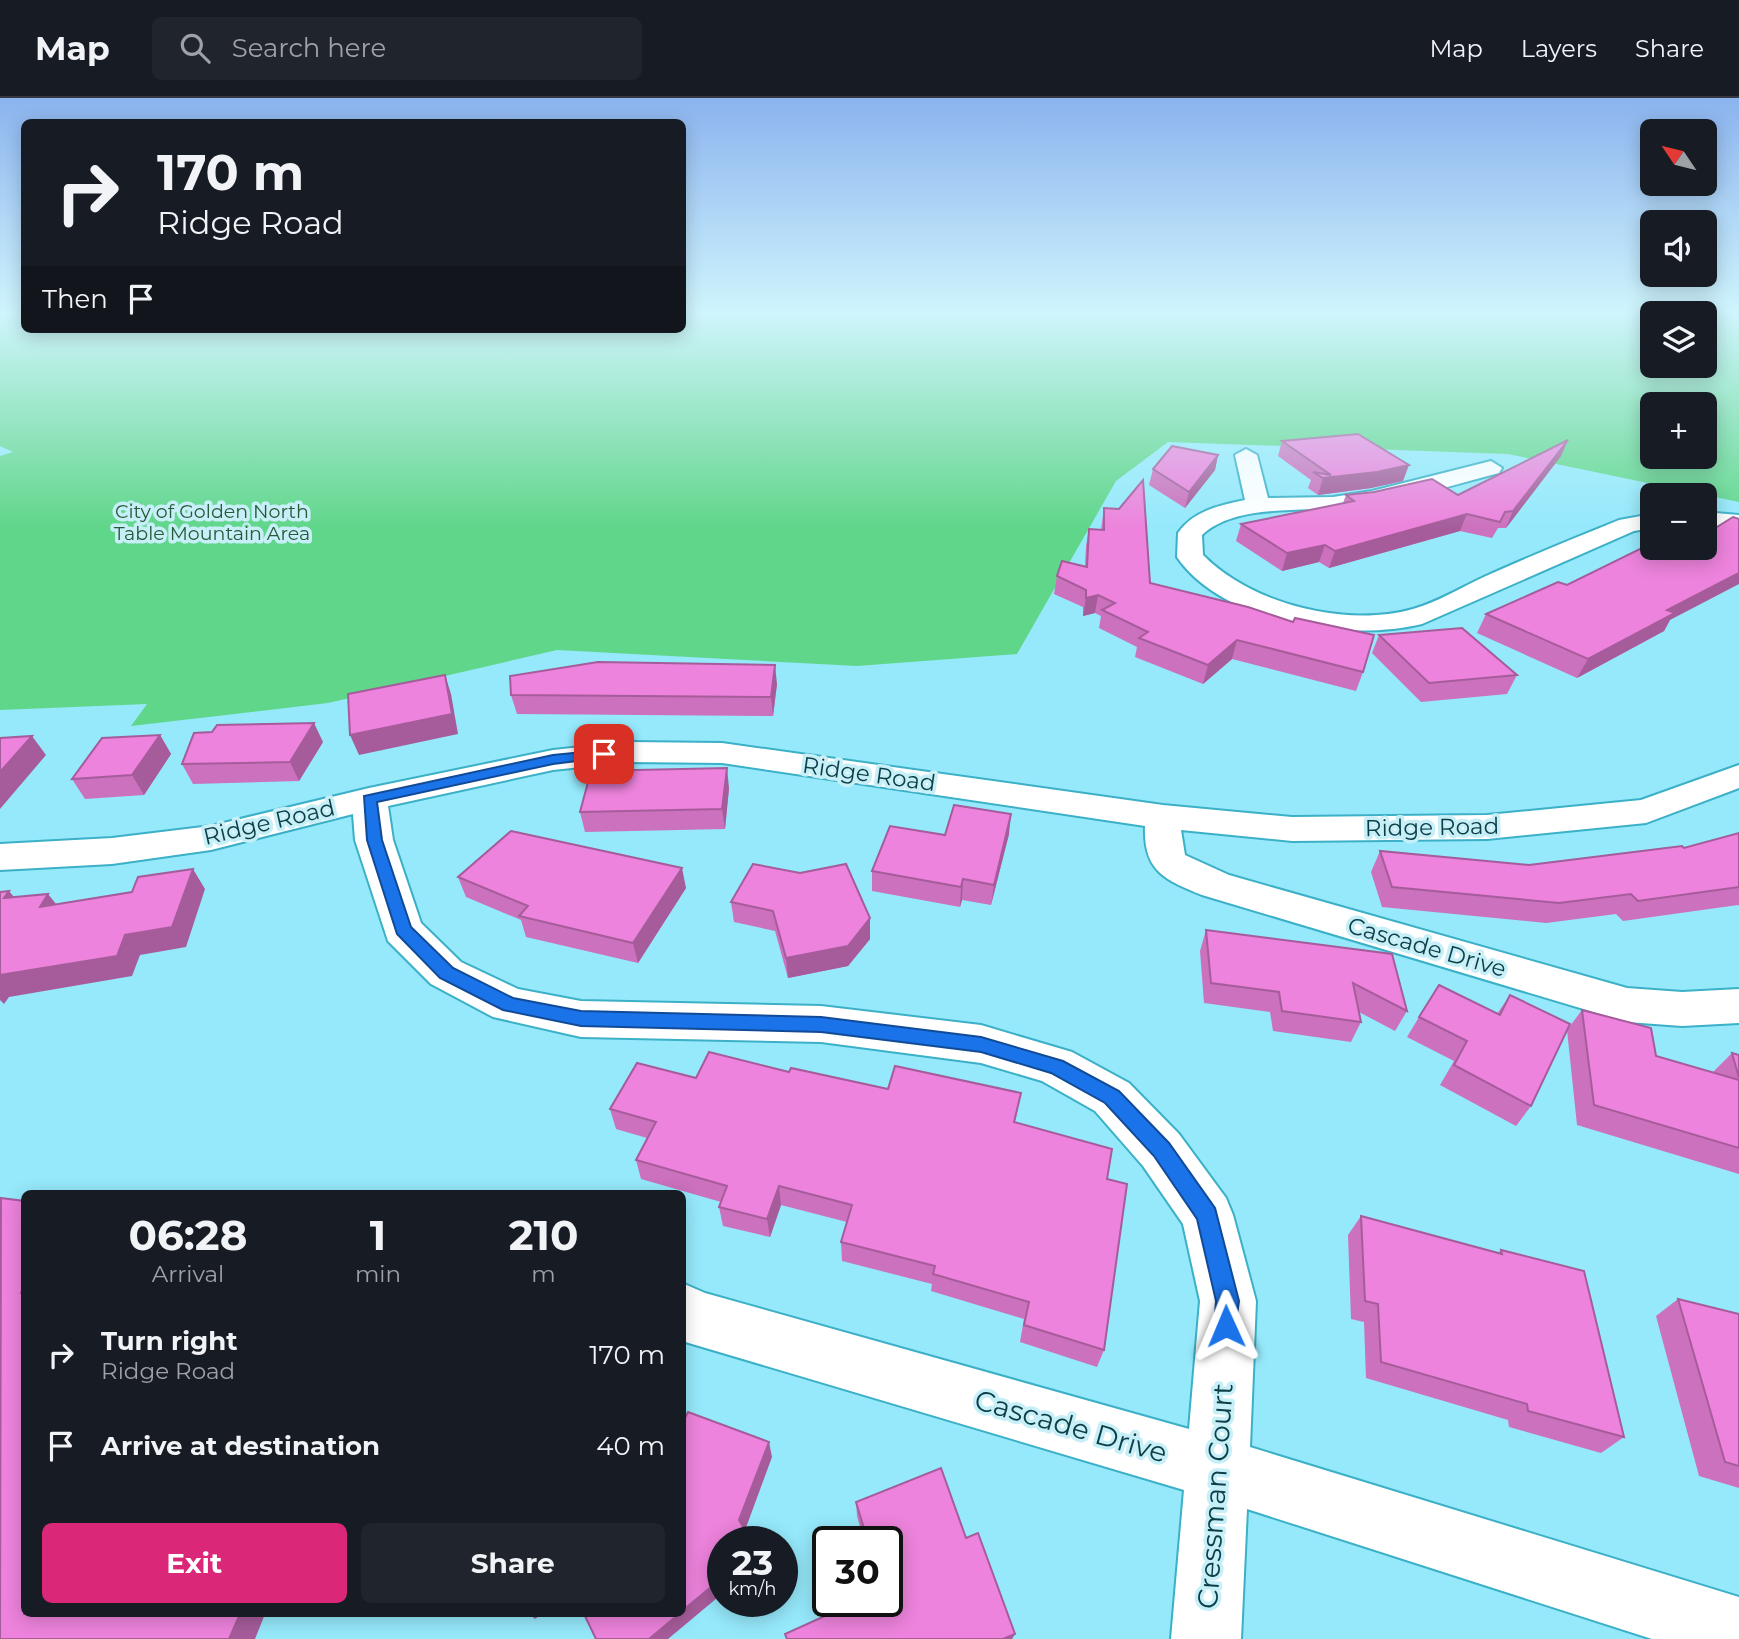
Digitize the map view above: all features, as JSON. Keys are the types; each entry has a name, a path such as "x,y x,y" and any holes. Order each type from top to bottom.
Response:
{"street":[{"path":"1246,455 1258,505"},
{"path":"1491,468 1359,500 1334,504 1258,505 1222,512 1200,523 1191,533 1188,545 1190,557 1208,578 1256,603 1294,614 1357,621 1414,618 1628,525 1640,523"},
{"path":"1717,520 1739,522"},
{"name":"Ridge Road","path":"0,857 112,851 211,838 369,799 553,760 673,750 722,753 1163,817 1293,830 1487,827 1646,811 1739,776"},
{"name":"Cressman Court","path":"369,799 374,840 403,930 446,973 509,1005 581,1018 821,1024 981,1045 1056,1066 1112,1097 1161,1150 1207,1215 1228,1301 1206,1639"},
{"name":"Cascade Drive","path":"1163,817 1162,846 1174,869 1216,885 1627,1005 1682,1009 1739,1006"},
{"name":"Cascade Drive","path":"686,1313 698,1319 1216,1468 1739,1632"}],"green space":[{"name":"City of Golden North Table Mountain Area","path":"0,386 1739,386 1739,502 1717,497 1717,483 1648,483 1508,454 1168,442 1116,481 1017,654 857,666 557,650 328,703 131,726 147,704 0,710 0,456 13,452 0,446"}],"building":[{"path":"1358,434 1409,465 1377,472 1323,478 1313,472 1331,475 1282,441"},
{"path":"1568,440 1513,511 1505,512 1500,522 1467,514 1335,551 1325,545 1287,553 1241,524 1354,501 1346,495 1374,492 1432,479 1458,495"},
{"path":"1172,446 1218,455 1189,492 1153,469"},
{"path":"1143,480 1150,583 1248,607 1293,622 1295,618 1374,635 1363,672 1237,640 1208,665 1139,638 1148,632 1102,610 1115,603 1098,595 1086,598 1086,590 1057,576 1062,561 1087,567 1089,529 1104,530 1104,508 1119,509"},
{"path":"1733,517 1739,519 1739,573 1667,610 1675,613 1588,659 1486,614 1558,582 1567,585 1640,549 1640,560 1717,560 1717,527"},
{"path":"1462,628 1517,675 1429,683 1379,635"},
{"path":"598,662 775,665 771,697 511,695 510,676"},
{"path":"445,675 452,714 350,735 348,694"},
{"path":"314,723 290,762 182,764 194,733 212,732 217,725"},
{"path":"160,735 132,775 72,779 102,738"},
{"path":"32,736 0,772 0,738"},
{"path":"727,768 722,809 580,812 591,771"},
{"path":"954,805 1011,814 994,885 963,879 961,887 872,871 890,826 945,835"},
{"path":"511,831 682,868 633,943 519,916 528,906 458,877"},
{"path":"1739,833 1739,887 1638,901 1631,894 1559,903 1392,887 1380,851 1529,865 1682,846 1684,848"},
{"path":"753,864 800,873 846,864 870,918 848,946 786,958 773,911 731,902"},
{"path":"193,869 172,927 125,935 117,956 0,975 0,892 9,891 4,898 48,894 40,907 132,892 138,877"},
{"path":"1206,930 1392,954 1407,1011 1353,983 1361,1022 1282,1011 1279,992 1211,983"},
{"path":"1439,985 1500,1015 1510,995 1570,1024 1531,1106 1454,1065 1467,1041 1419,1017"},
{"path":"1582,1010 1651,1028 1656,1056 1739,1080 1739,1148 1594,1105"},
{"path":"709,1052 789,1072 791,1068 888,1089 895,1066 1021,1093 1014,1122 1112,1149 1107,1179 1127,1184 1104,1350 1024,1325 1029,1302 933,1274 935,1266 841,1242 852,1205 779,1186 767,1219 719,1207 727,1186 636,1160 656,1122 610,1109 637,1063 696,1078"},
{"path":"1732,1053 1739,1055 1739,1078"},
{"path":"1,1198 21,1201 21,1617 239,1617 229,1639 0,1639"},
{"path":"1361,1216 1502,1254 1501,1250 1584,1271 1624,1437 1528,1411 1527,1404 1381,1362 1378,1304 1365,1301"},
{"path":"1678,1299 1739,1314 1739,1466 1725,1462"},
{"path":"688,1412 769,1442 739,1520 743,1526 707,1526 707,1590 686,1608"},
{"path":"941,1468 966,1538 978,1533 1015,1634 1003,1639 787,1639 785,1634 823,1617 903,1617 903,1526 863,1526 856,1502"},
{"path":"585,1617 675,1617 649,1639 596,1639"}],"route":[{"path":"604,754 553,760 369,799 374,840 403,930 446,973 509,1005 581,1018 821,1024 981,1045 1056,1066 1112,1097 1161,1150 1207,1215 1228,1301 1226,1326"}]}
